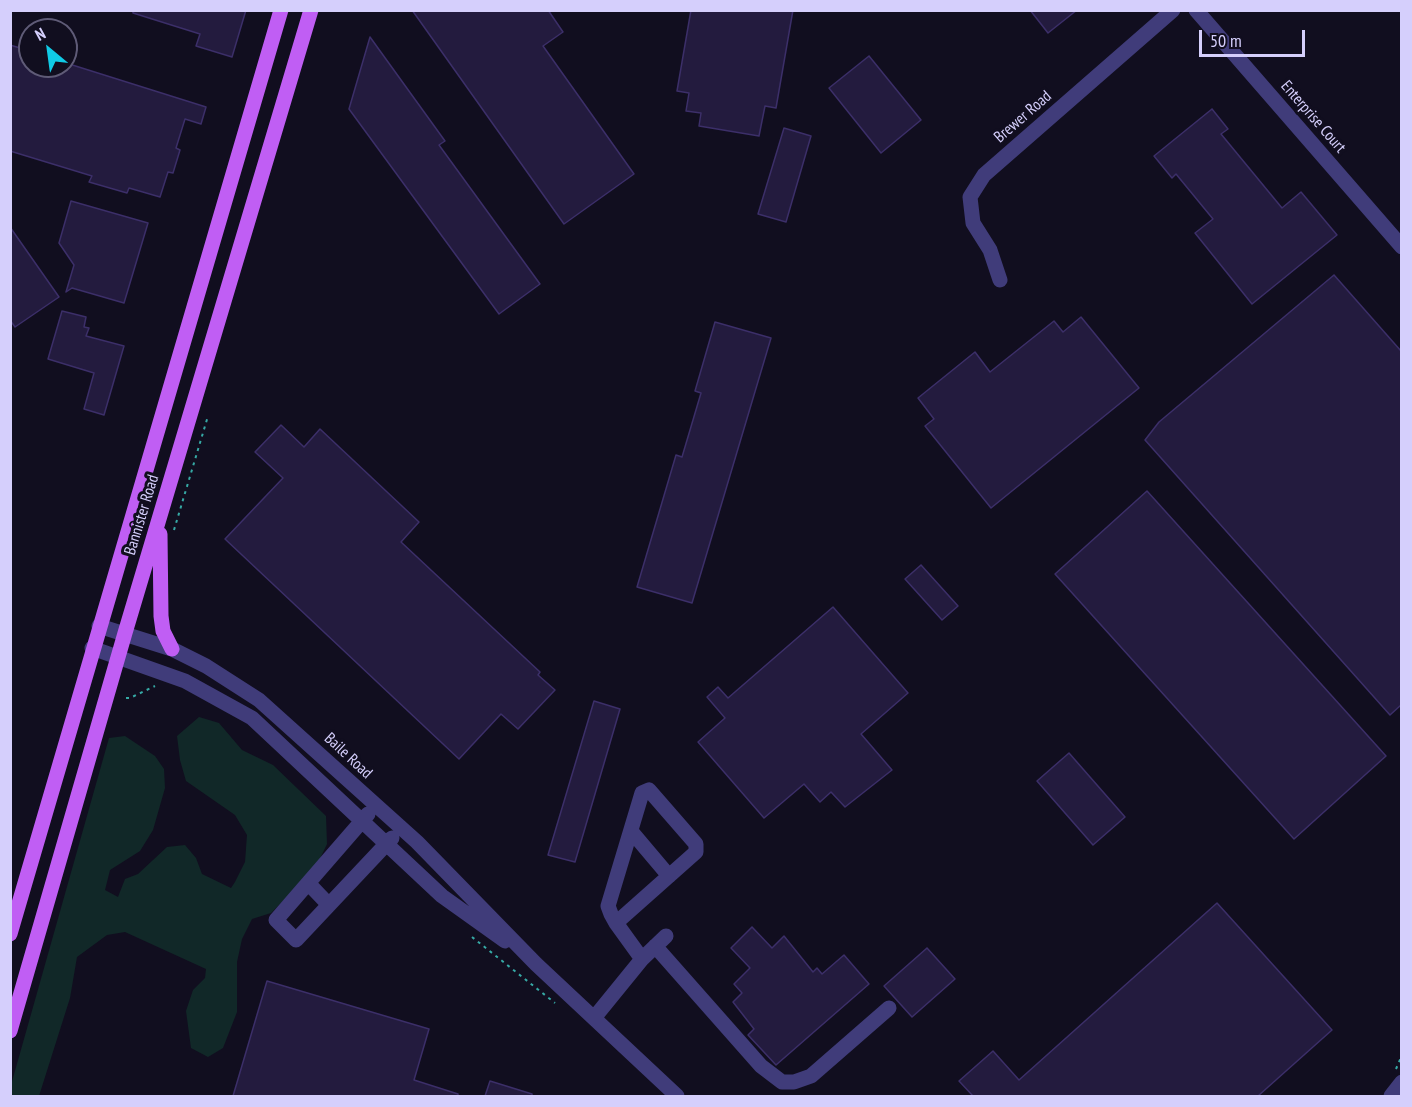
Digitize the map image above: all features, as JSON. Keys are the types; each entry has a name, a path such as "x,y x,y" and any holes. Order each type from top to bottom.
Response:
{"main road":[{"name":"Bannister Road","path":"10,934 92,648 281,10"},
{"name":"Bannister Road","path":"10,1031 125,633 311,10"},
{"path":"159,519 161,616 163,631 172,649"}],"street":[{"name":"Brewer Road","path":"1000,280 990,250 973,223 970,197 979,182 984,175 1173,10"},
{"name":"Enterprise Court","path":"1196,10 1401,247"},
{"name":"Baile Road","path":"99,626 172,649 206,666 259,700 460,884 536,964 677,1096"},
{"name":"Baile Road","path":"92,648 185,681 252,718 442,896 536,964"},
{"path":"616,923 696,852 697,848 648,790 642,793 608,906 616,923 642,959"},
{"path":"375,807 276,920 296,940 400,828"},
{"path":"631,831 669,876"},
{"path":"309,884 329,904"},
{"path":"594,1018 642,959 661,941 761,1066 782,1082 794,1082 811,1076 890,1008"},
{"path":"1391,1096 1401,1082"}],"path":[{"path":"173,533 208,416"}],"green space":[{"path":"199,717 219,723 242,750 273,765 326,816 327,844 315,869 271,913 252,919 242,939 237,962 237,1012 223,1048 208,1057 191,1048 186,1011 193,990 205,978 206,969 125,932 107,935 77,957 70,998 39,1096 11,1096 11,1085 109,738 125,736 155,756 164,769 165,788 153,830 140,851 110,870 105,890 118,897 125,879 138,874 167,847 185,845 196,858 202,874 231,888 245,862 247,835 235,815 186,781 177,736"}],"building":[{"path":"133,10 246,10 232,57 196,46 200,34 133,13"},
{"path":"412,10 548,10 563,32 543,46 634,174 564,224"},
{"path":"691,10 793,10 776,108 765,106 759,136 699,126 701,113 686,111 689,93 677,91"},
{"path":"1030,10 1077,10 1048,33"},
{"path":"370,37 445,141 439,145 540,284 499,314 349,109"},
{"path":"10,45 18,47 18,78 78,78 78,67 206,107 201,124 185,119 176,148 180,150 173,173 168,172 160,197 129,188 127,193 89,182 92,176 10,151"},
{"path":"869,56 921,120 881,153 829,88"},
{"path":"1212,109 1228,129 1221,134 1282,208 1301,192 1337,235 1252,304 1195,233 1213,219 1176,174 1172,178 1154,156"},
{"path":"784,128 811,136 786,222 758,214"},
{"path":"71,201 148,223 124,303 72,288 66,292 74,265 59,243"},
{"path":"10,227 59,297 15,327 10,320"},
{"path":"1334,275 1401,351 1401,705 1390,715 1145,440 1159,422"},
{"path":"62,311 86,317 84,327 89,328 86,336 124,346 104,415 84,409 94,373 48,359"},
{"path":"1081,317 1139,388 991,508 925,426 934,419 918,398 975,352 990,372 1054,321 1063,332"},
{"path":"715,322 771,338 692,603 637,587 676,455 682,457 701,393 695,391"},
{"path":"281,425 304,447 320,429 419,522 401,542 540,672 538,675 555,690 518,729 501,714 459,759 225,539 283,478 255,452"},
{"path":"1147,491 1386,756 1294,839 1055,574"},
{"path":"921,565 958,606 942,620 905,579"},
{"path":"833,607 908,693 861,734 892,770 845,807 831,792 820,802 804,784 764,818 698,742 725,718 707,697 718,687 728,698"},
{"path":"594,701 620,709 575,862 548,855"},
{"path":"1069,753 1125,817 1093,845 1037,781"},
{"path":"1217,903 1332,1030 1258,1096 973,1096 959,1081 993,1051 1019,1080"},
{"path":"752,927 772,948 784,936 813,972 817,968 822,974 844,955 869,984 776,1065 748,1035 754,1029 733,1002 742,993 734,984 750,968 731,948"},
{"path":"927,948 955,979 912,1017 884,986"},
{"path":"267,981 429,1029 414,1080 458,1094 458,1096 233,1096"},
{"path":"490,1081 532,1094 532,1096 485,1096"}]}
